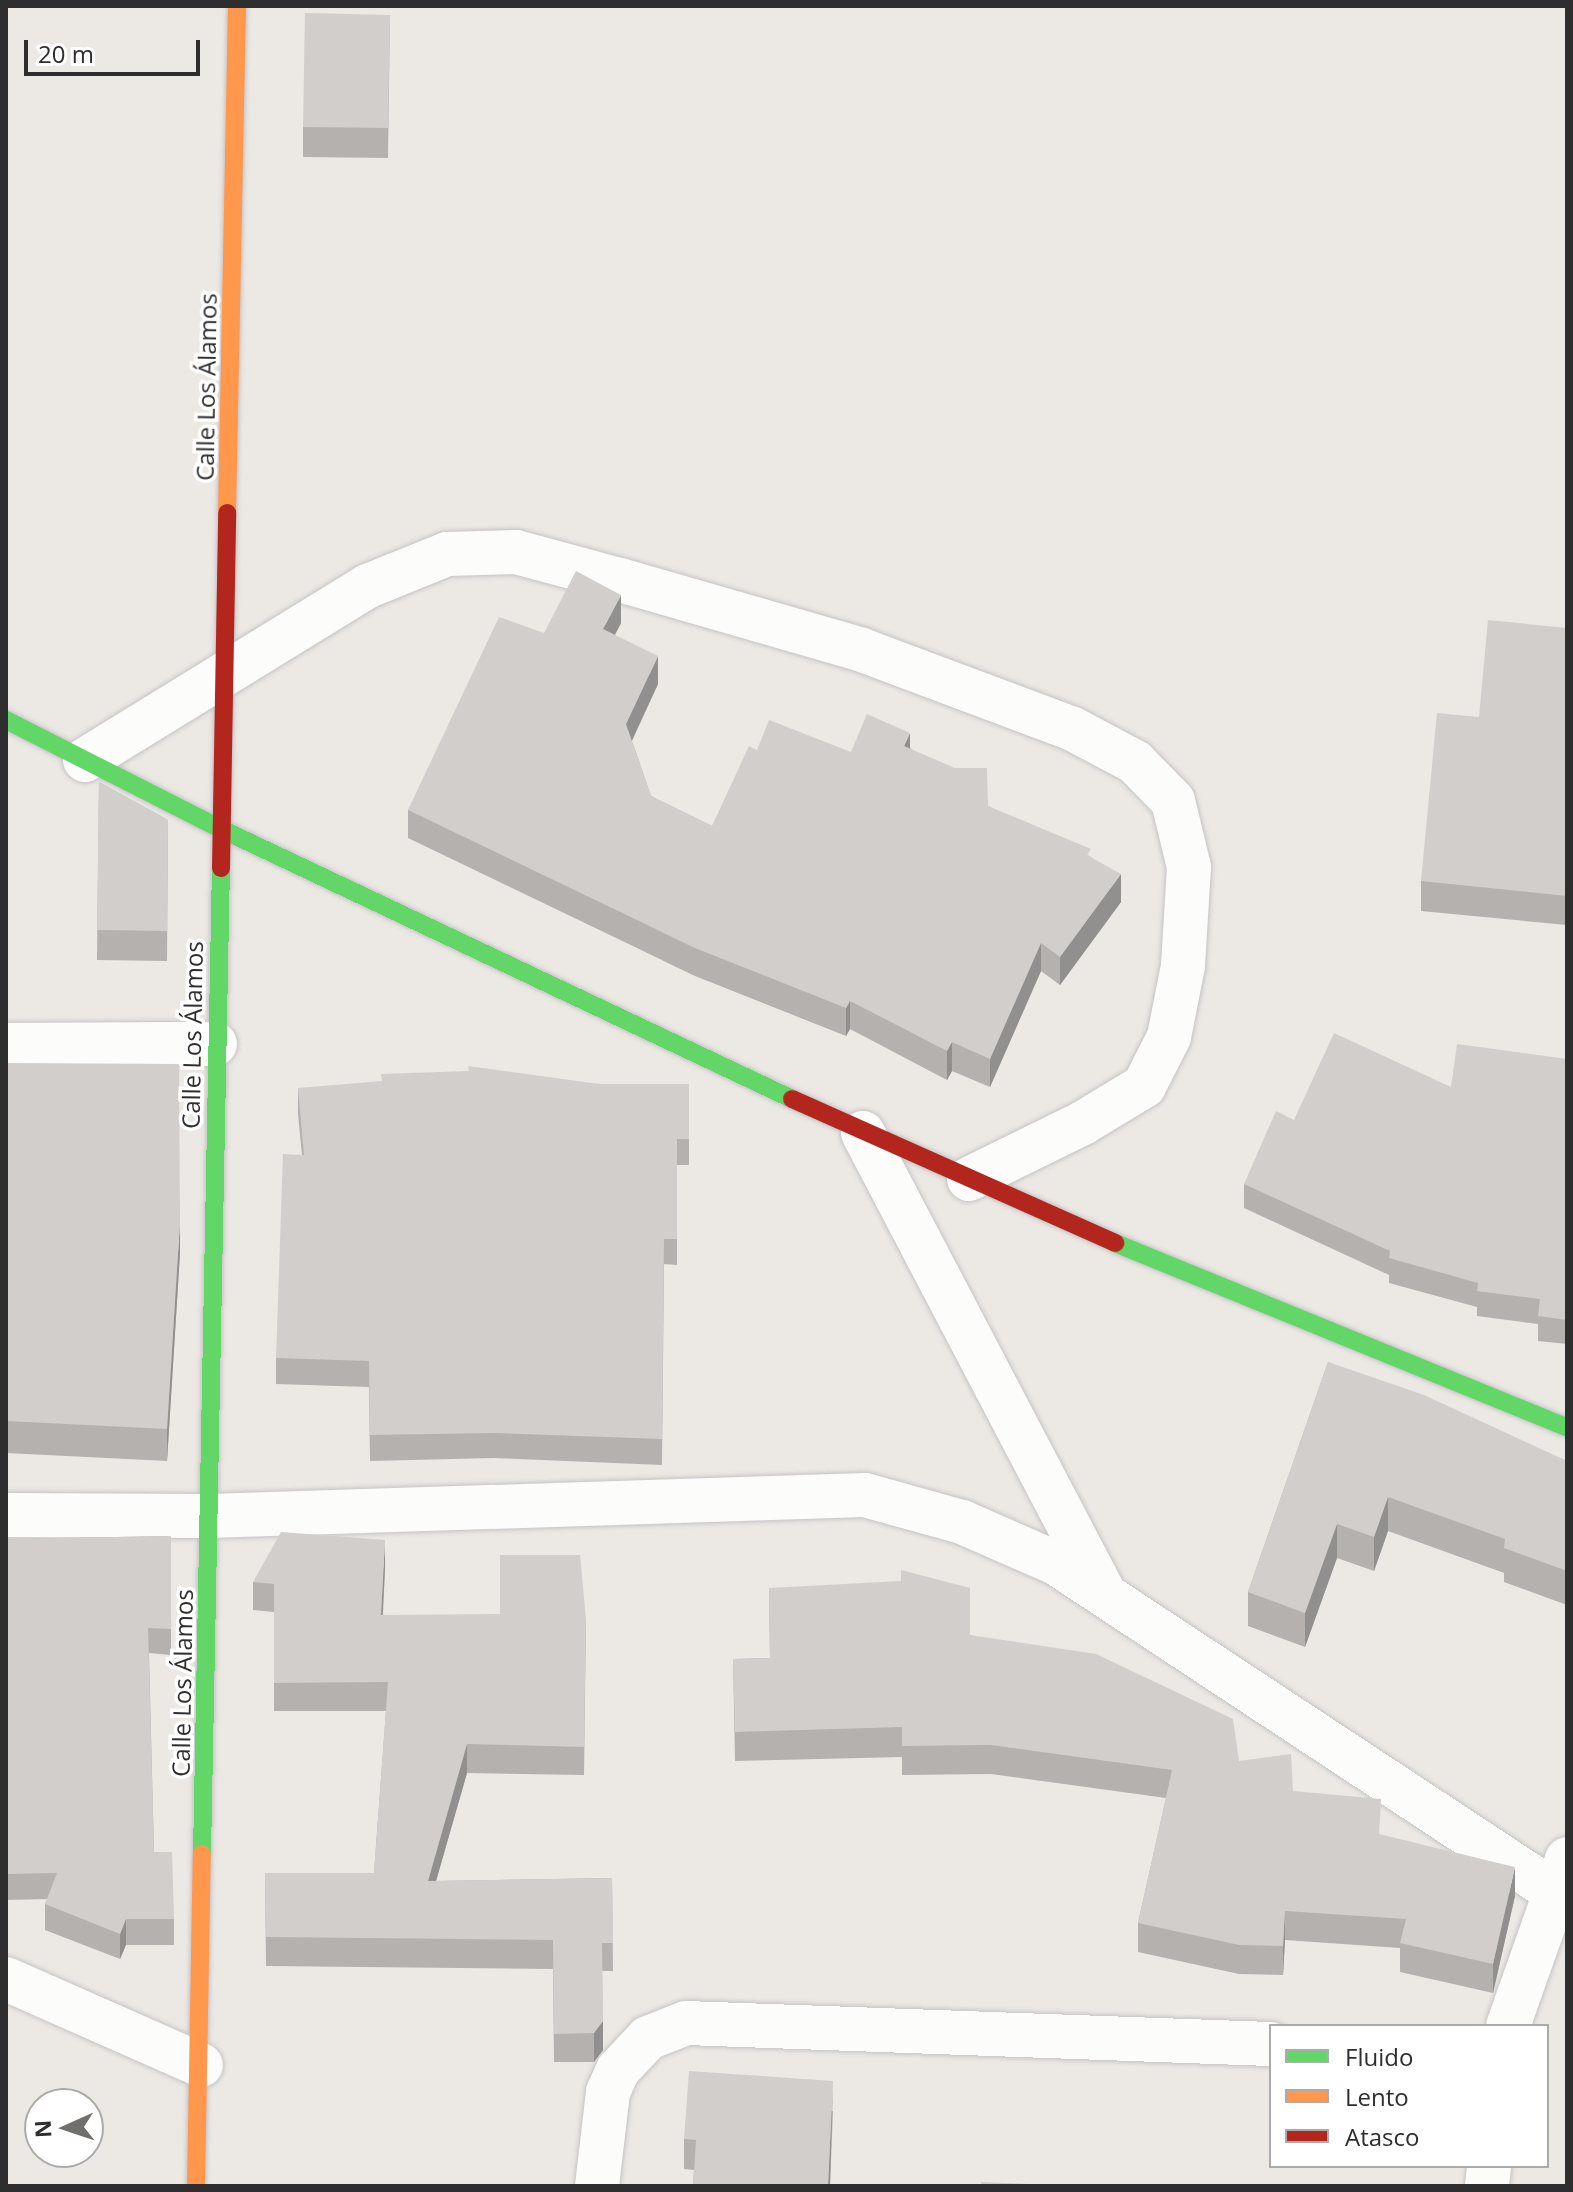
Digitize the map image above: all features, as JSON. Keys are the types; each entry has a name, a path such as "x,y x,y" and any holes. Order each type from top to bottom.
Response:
{"street":[{"name":"Calle Los Álamos","path":"196,2186 201,2065 215,1044 237,6"},
{"path":"85,760 225,677 368,586 447,554 516,552 862,650 1073,729 1135,762 1173,801 1189,867 1183,966 1169,1037 1144,1086 1083,1123 969,1179"},
{"path":"6,720 219,828 863,1133 1205,1282 1567,1427"},
{"path":"6,1045 215,1044"},
{"path":"863,1133 1105,1595"},
{"path":"6,1515 208,1516 865,1495 962,1522 1056,1563 1565,1893 1509,2024"},
{"path":"6,1979 201,2065"},
{"path":"597,2186 608,2092 618,2070 648,2038 686,2023 1269,2044"}],"building":[{"path":"305,13 390,15 388,128 303,127"},
{"path":"576,571 621,595 603,629 658,656 626,724 651,796 712,826 749,746 757,750 769,720 851,752 867,714 910,733 904,746 955,768 987,768 988,806 1091,849 1087,855 1121,874 1060,957 1041,943 990,1059 952,1042 947,1051 850,1001 846,1008 695,948 408,810 499,617 544,633"},
{"path":"1488,620 1567,628 1567,896 1421,881 1437,713 1479,717"},
{"path":"99,782 168,820 167,931 97,930"},
{"path":"1334,1033 1451,1087 1457,1044 1567,1059 1567,1320 1538,1316 1540,1299 1477,1291 1478,1283 1389,1258 1390,1251 1244,1184 1276,1111 1294,1120"},
{"path":"6,1063 179,1064 180,1221 167,1429 6,1421"},
{"path":"468,1066 599,1084 689,1084 689,1139 677,1139 677,1239 664,1239 662,1439 494,1433 370,1435 369,1361 276,1358 283,1154 304,1155 298,1088 382,1081 381,1074 469,1071"},
{"path":"1328,1362 1424,1395 1567,1461 1567,1571 1504,1548 1505,1539 1388,1497 1374,1537 1337,1524 1305,1613 1248,1592"},
{"path":"281,1532 385,1540 381,1615 500,1614 500,1555 580,1555 586,1620 584,1747 467,1744 428,1881 612,1878 613,1943 602,1943 603,2021 594,2033 554,2034 553,1940 266,1937 265,1873 374,1873 388,1682 274,1683 274,1584 253,1582"},
{"path":"171,1536 171,1629 148,1628 154,1852 172,1852 174,1919 126,1919 120,1934 45,1904 57,1873 6,1874 6,1539"},
{"path":"901,1570 970,1588 970,1635 1096,1654 1233,1719 1239,1761 1291,1754 1293,1791 1381,1799 1379,1834 1515,1867 1493,1964 1400,1943 1406,1919 1285,1911 1283,1946 1239,1945 1138,1923 1172,1770 991,1745 902,1746 902,1727 735,1732 733,1659 770,1658 769,1588 901,1581"},
{"path":"689,2071 833,2081 828,2186 693,2186 696,2140 684,2139"},
{"path":"981,2182 1053,2185 1053,2186 981,2186"}],"traffic: fast":[{"path":"6,720 219,828 792,1099"},
{"path":"202,1854 221,868"},
{"path":"1115,1243 1567,1427"}],"traffic: slow":[{"path":"227,513 237,6"},
{"path":"196,2186 202,1854"}],"traffic: jam":[{"path":"221,868 227,513"},
{"path":"792,1099 1115,1243"}]}
